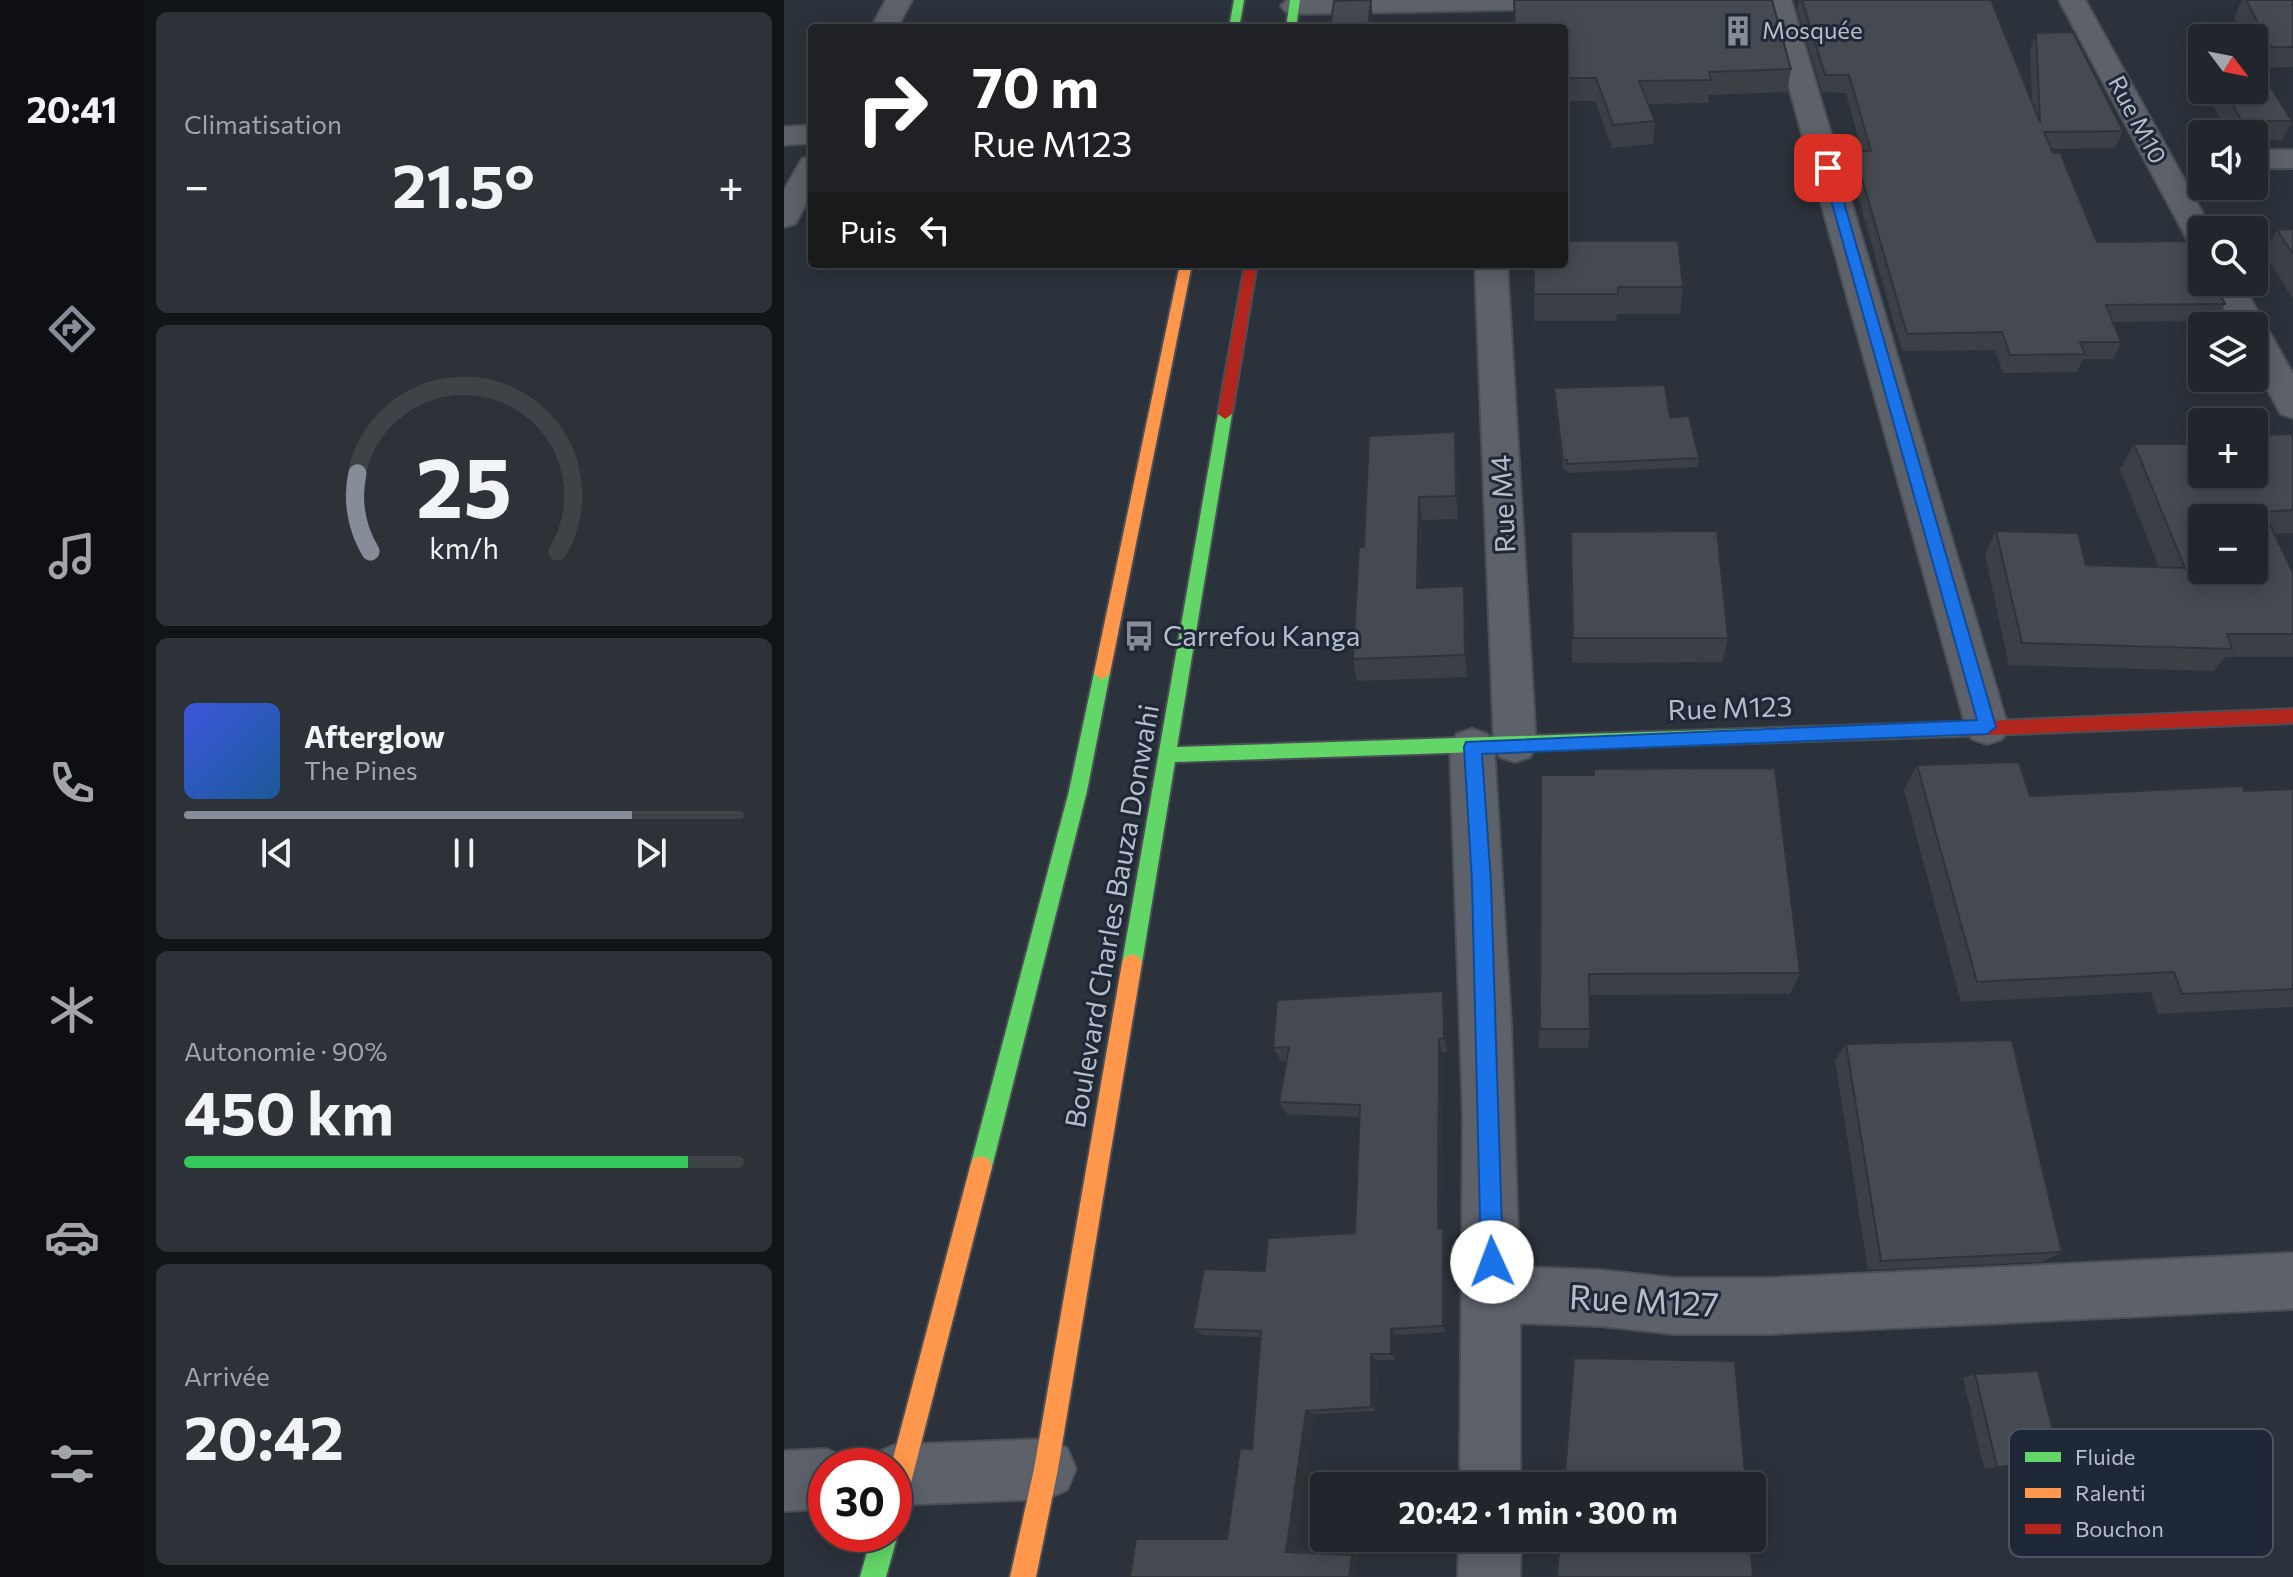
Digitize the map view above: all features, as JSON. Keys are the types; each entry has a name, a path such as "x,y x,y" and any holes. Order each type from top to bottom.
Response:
{"main road":[{"path":"1235,24 1239,0"},
{"name":"Boulevard Charles Bauza Donwahi","path":"905,1448 1078,791 1185,268"},
{"name":"Boulevard Charles Bauza Donwahi","path":"1023,1577 1046,1469 1250,268"},
{"name":"Rue M123","path":"1168,755 2293,716"},
{"path":"873,1577 880,1552"}],"street":[{"path":"886,24 899,0"},
{"path":"1293,11 1479,10 1608,0"},
{"path":"1778,0 1987,727"},
{"name":"Rue M10","path":"2072,0 2174,161 2194,216"},
{"path":"784,136 808,134"},
{"path":"2268,159 2293,159"},
{"path":"784,218 808,173"},
{"name":"Rue M4","path":"1491,268 1494,746"},
{"path":"2268,355 2288,386"},
{"path":"1490,1472 1493,1294 1482,882 1494,746"},
{"name":"Rue M127","path":"1493,1294 1600,1298 1674,1306 1770,1306 2293,1281"},
{"path":"912,1482 1046,1469"},
{"path":"784,1481 808,1480"},
{"path":"1489,1577 1490,1552"}],"building":[{"path":"1371,0 1368,24 1331,24 1334,1"},
{"path":"1514,0 1772,0 1791,69 1709,72 1711,80 1639,81 1655,121 1613,125 1596,78 1568,78 1568,24 1515,24"},
{"path":"1802,0 1991,0 2040,122 2036,33 2073,32 2123,131 2044,132 2053,153 2060,152 2097,242 2188,241 2188,296 2221,296 2225,304 2106,305 2121,342 2080,342 2085,354 2010,355 2002,332 1907,334 1854,151 1871,151 1849,75 1825,75"},
{"path":"2246,0 2293,0 2293,47 2271,47 2268,24 2259,24"},
{"path":"2268,82 2292,121 2268,120 2241,120 2232,104 2268,104"},
{"path":"2293,229 2293,254 2277,230"},
{"path":"1568,241 1678,241 1683,287 1618,287 1618,294 1534,294 1534,268 1568,268"},
{"path":"1665,385 1670,418 1689,416 1699,458 1567,464 1567,460 1563,460 1554,388"},
{"path":"1455,432 1456,496 1419,497 1417,588 1464,586 1465,655 1353,659 1359,547 1364,547 1369,436"},
{"path":"2293,434 2293,510 2268,512 2268,504 2188,504 2188,584 2268,584 2268,520 2293,573 2293,634 2227,634 2232,649 2022,643 1996,531 2078,533 2086,565 2185,568 2134,444 2188,444 2188,488 2268,488 2268,435"},
{"path":"1717,531 1728,638 1573,638 1571,532"},
{"path":"2019,762 2030,796 2243,786 2244,791 2293,789 2293,989 2182,994 2174,972 1977,982 1917,765"},
{"path":"1775,768 1800,973 1589,974 1590,1029 1540,1029 1541,775 1594,775 1594,769"},
{"path":"1443,991 1444,1038 1439,1039 1438,1228 1443,1228 1443,1326 1391,1329 1391,1354 1371,1354 1371,1407 1306,1411 1286,1552 1352,1555 1349,1577 1130,1577 1136,1539 1227,1539 1240,1449 1252,1449 1261,1331 1193,1329 1204,1269 1265,1271 1268,1238 1355,1233 1360,1105 1279,1102 1289,1047 1273,1048 1277,1000"},
{"path":"2012,1040 2062,1252 1881,1261 1846,1044"},
{"path":"1574,1358 1735,1361 1745,1472 1565,1472"},
{"path":"2038,1371 2053,1429 2009,1429 2009,1466 1997,1467 1975,1374"},
{"path":"1559,1552 1751,1552 1753,1577 1557,1577"}],"traffic: fast":[{"path":"1235,24 1239,0"},
{"path":"1292,24 1295,0"},
{"path":"1132,963 1225,414"},
{"path":"981,1167 1078,791 1102,673"},
{"path":"1168,755 1961,729"},
{"path":"873,1577 880,1552"}],"traffic: slow":[{"path":"1102,673 1185,268"},
{"path":"1023,1577 1046,1469 1132,963"},
{"path":"908,1448 981,1167"}],"traffic: jam":[{"path":"1225,414 1250,268"},
{"path":"1961,729 2293,716"}],"place":[{"name":"Mosquée","path":"1738,31"},
{"name":"Carrefou Kanga","path":"1139,636"}],"route":[{"path":"1492,1262 1482,882 1472,747 1987,727 1828,168"}]}
